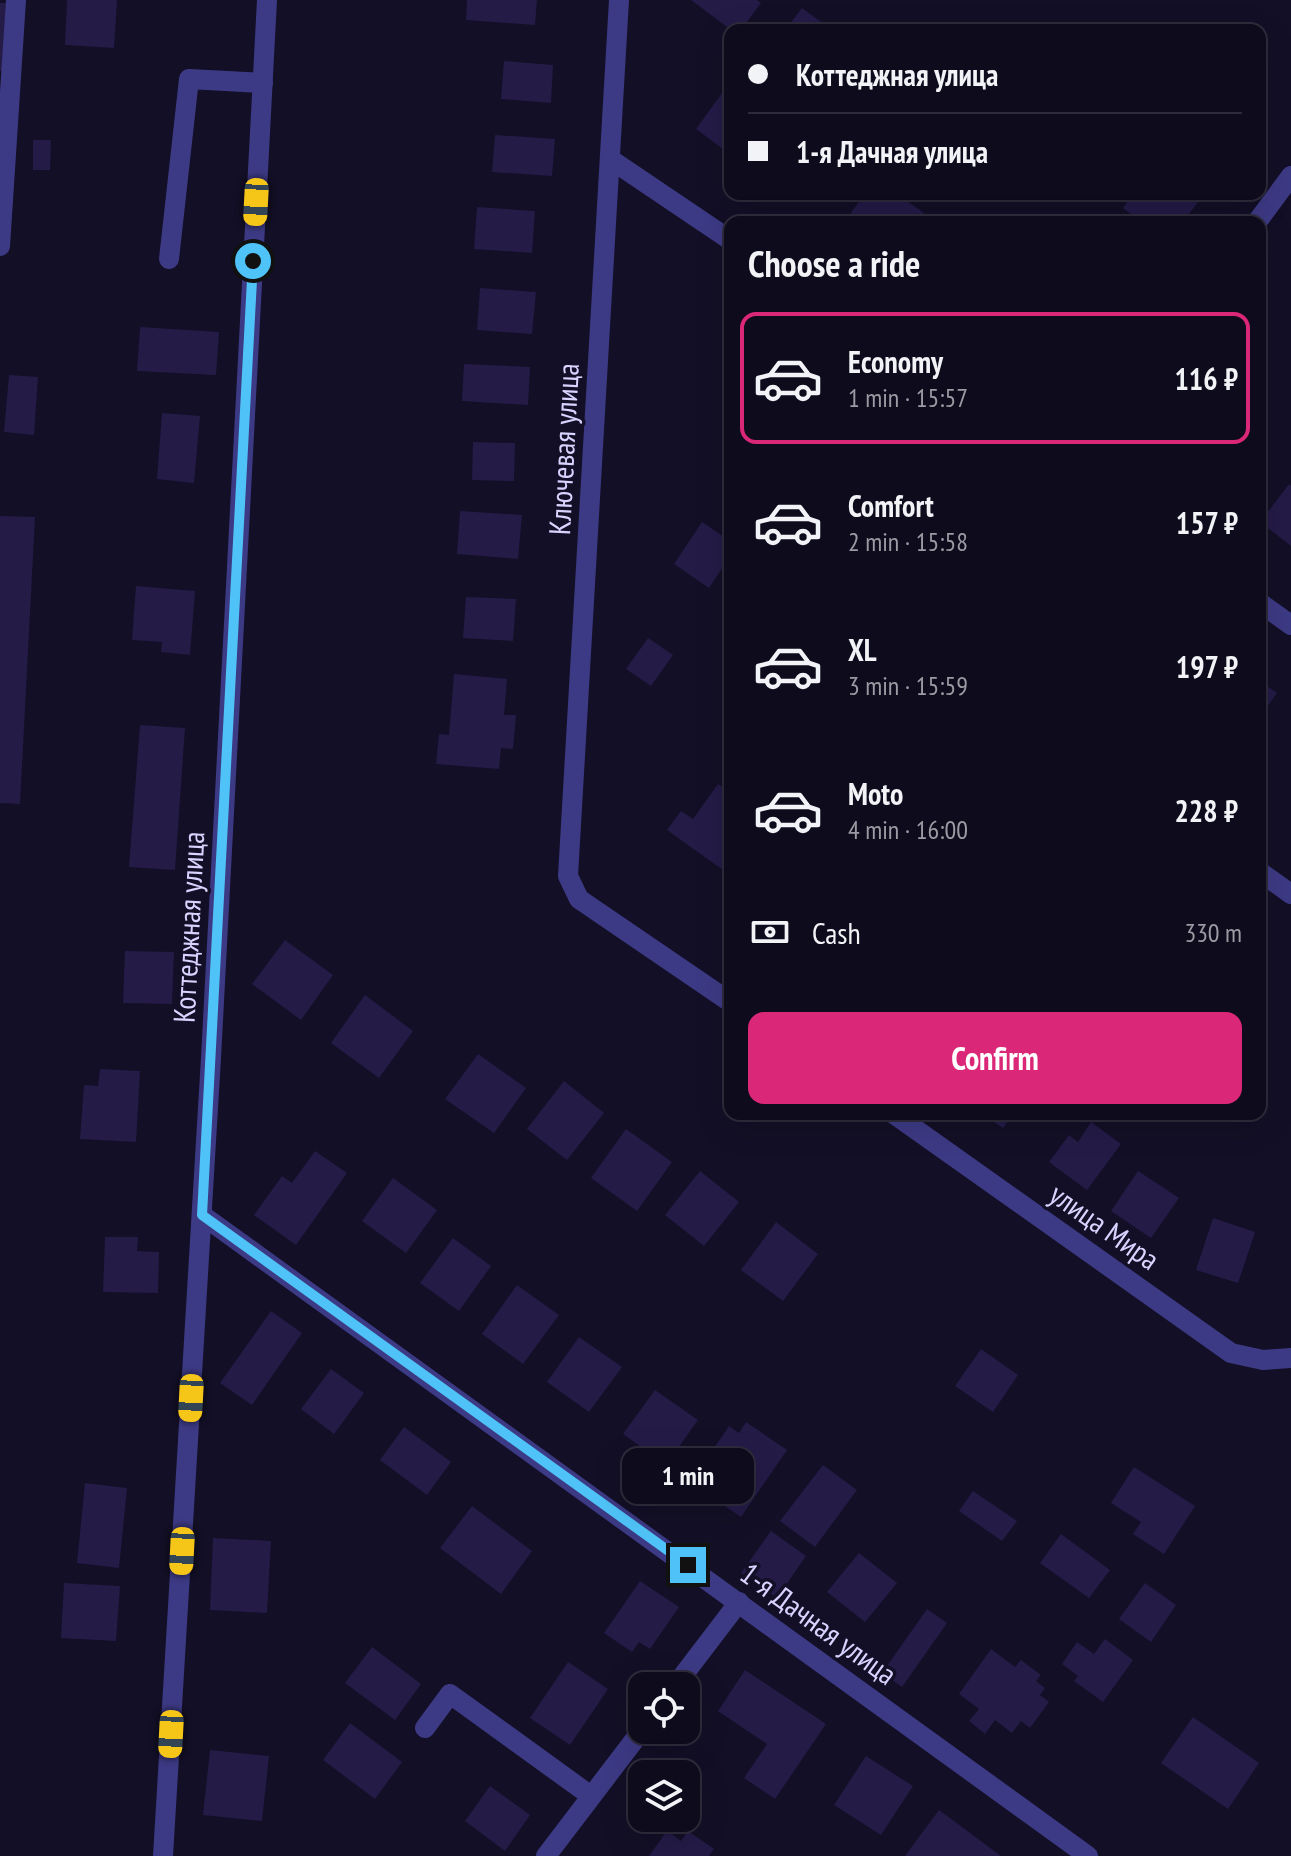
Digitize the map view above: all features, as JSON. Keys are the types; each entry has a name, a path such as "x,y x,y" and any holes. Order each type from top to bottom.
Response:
{"street":[{"path":"0,246 16,0"},
{"name":"Коттеджная улица","path":"163,1856 202,1215 267,0"},
{"name":"Ключевая улица","path":"619,0 568,876 579,899 724,991"},
{"path":"169,259 189,79 263,83"},
{"path":"610,159 724,236"},
{"path":"1261,216 1291,176"},
{"path":"1266,607 1291,625"},
{"path":"1266,876 1291,894"},
{"name":"улица Мира","path":"902,1120 1231,1353 1263,1360 1291,1358"},
{"name":"1-я Дачная улица","path":"202,1215 1088,1856"},
{"path":"686,1672 739,1602"},
{"path":"425,1728 450,1694 591,1796"},
{"path":"546,1856 631,1744"}],"building":[{"path":"67,0 117,0 114,48 65,45"},
{"path":"467,0 537,0 535,25 466,20"},
{"path":"691,0 757,0 761,3 745,24 724,25"},
{"path":"0,3 6,3 2,71 0,71"},
{"path":"802,8 824,24 790,24"},
{"path":"504,61 553,65 551,103 501,99"},
{"path":"724,90 724,148 696,129"},
{"path":"495,135 555,139 552,176 492,172"},
{"path":"33,140 51,140 50,170 33,170"},
{"path":"860,200 906,200 924,213 922,216 849,216"},
{"path":"1129,200 1200,200 1188,216 1133,216 1123,208"},
{"path":"477,207 535,211 532,253 474,249"},
{"path":"480,288 536,292 532,334 477,330"},
{"path":"140,327 219,332 216,375 137,371"},
{"path":"464,364 530,367 528,405 462,401"},
{"path":"9,375 38,377 34,435 4,432"},
{"path":"162,413 200,416 194,483 157,479"},
{"path":"473,442 515,443 514,481 472,480"},
{"path":"1289,484 1291,546 1266,527 1266,514"},
{"path":"460,511 522,515 518,559 457,554"},
{"path":"0,516 35,517 20,804 0,803"},
{"path":"702,522 724,537 724,565 709,588 674,564"},
{"path":"136,586 195,591 190,655 161,652 162,642 132,640"},
{"path":"466,597 516,599 513,641 463,638"},
{"path":"648,638 673,655 651,686 626,669"},
{"path":"454,674 507,679 504,715 516,715 513,749 501,748 499,769 436,764 439,734 449,735"},
{"path":"1266,685 1277,693 1266,709"},
{"path":"140,725 185,728 175,870 129,867"},
{"path":"718,784 724,788 724,871 667,830 681,811 693,819"},
{"path":"285,940 333,975 301,1020 252,984"},
{"path":"125,951 174,952 172,1004 123,1003"},
{"path":"365,995 413,1031 379,1078 331,1043"},
{"path":"478,1054 526,1088 494,1133 445,1099"},
{"path":"100,1069 140,1071 136,1142 80,1139 84,1085 98,1086"},
{"path":"564,1081 604,1113 567,1160 527,1129"},
{"path":"991,1120 1009,1120 1003,1128"},
{"path":"1091,1122 1121,1144 1087,1190 1049,1162 1069,1135 1078,1142"},
{"path":"626,1129 672,1162 637,1211 591,1178"},
{"path":"315,1151 347,1173 296,1245 254,1215 282,1176 292,1183"},
{"path":"700,1171 739,1202 704,1246 665,1215"},
{"path":"1138,1171 1179,1198 1151,1238 1111,1211"},
{"path":"393,1178 437,1210 406,1253 362,1221"},
{"path":"1213,1218 1255,1232 1238,1283 1196,1270"},
{"path":"776,1222 818,1254 783,1301 741,1270"},
{"path":"105,1237 138,1237 137,1251 159,1252 158,1293 103,1292"},
{"path":"453,1238 491,1266 459,1311 420,1283"},
{"path":"517,1285 559,1315 523,1364 482,1334"},
{"path":"271,1311 302,1333 252,1405 220,1383"},
{"path":"579,1337 622,1367 589,1412 547,1382"},
{"path":"981,1349 1018,1375 993,1412 955,1386"},
{"path":"331,1369 364,1393 334,1434 301,1409"},
{"path":"655,1390 698,1420 666,1465 623,1434"},
{"path":"746,1422 787,1450 741,1517 696,1487 703,1476 698,1472 729,1426 739,1433"},
{"path":"404,1427 451,1462 427,1495 380,1460"},
{"path":"823,1465 857,1490 815,1547 780,1521"},
{"path":"1134,1467 1195,1506 1164,1554 1133,1534 1141,1522 1111,1503"},
{"path":"85,1483 127,1488 119,1568 77,1563"},
{"path":"973,1491 1017,1521 1002,1541 959,1511"},
{"path":"472,1506 532,1551 501,1594 440,1548"},
{"path":"771,1531 806,1556 777,1598 741,1573"},
{"path":"1061,1534 1110,1570 1089,1598 1040,1563"},
{"path":"213,1538 271,1541 267,1613 210,1610"},
{"path":"859,1553 897,1583 865,1622 827,1592"},
{"path":"640,1581 679,1607 650,1649 639,1642 632,1652 604,1633"},
{"path":"64,1583 120,1586 116,1641 61,1638"},
{"path":"1145,1583 1176,1605 1151,1642 1119,1619"},
{"path":"927,1609 947,1623 902,1687 882,1673"},
{"path":"1105,1639 1133,1660 1103,1702 1074,1681 1078,1676 1062,1664 1077,1642 1094,1654"},
{"path":"372,1647 421,1684 395,1720 345,1683"},
{"path":"991,1649 1015,1667 1021,1660 1041,1675 1036,1681 1045,1688 1040,1695 1049,1702 1030,1728 1021,1721 1012,1733 995,1720 985,1734 969,1721 979,1709 959,1694"},
{"path":"568,1662 608,1689 570,1745 530,1718"},
{"path":"745,1670 826,1724 775,1799 744,1778 767,1744 718,1711"},
{"path":"1193,1717 1259,1763 1228,1809 1161,1763"},
{"path":"350,1723 402,1762 375,1799 323,1760"},
{"path":"210,1750 269,1756 262,1821 203,1815"},
{"path":"866,1756 913,1786 881,1835 834,1805"},
{"path":"490,1786 530,1815 505,1851 465,1821"},
{"path":"939,1810 1001,1856 905,1856"},
{"path":"666,1832 681,1841 689,1832 714,1849 709,1856 649,1856"}],"route":[{"path":"253,261 202,1215 688,1565"}]}
